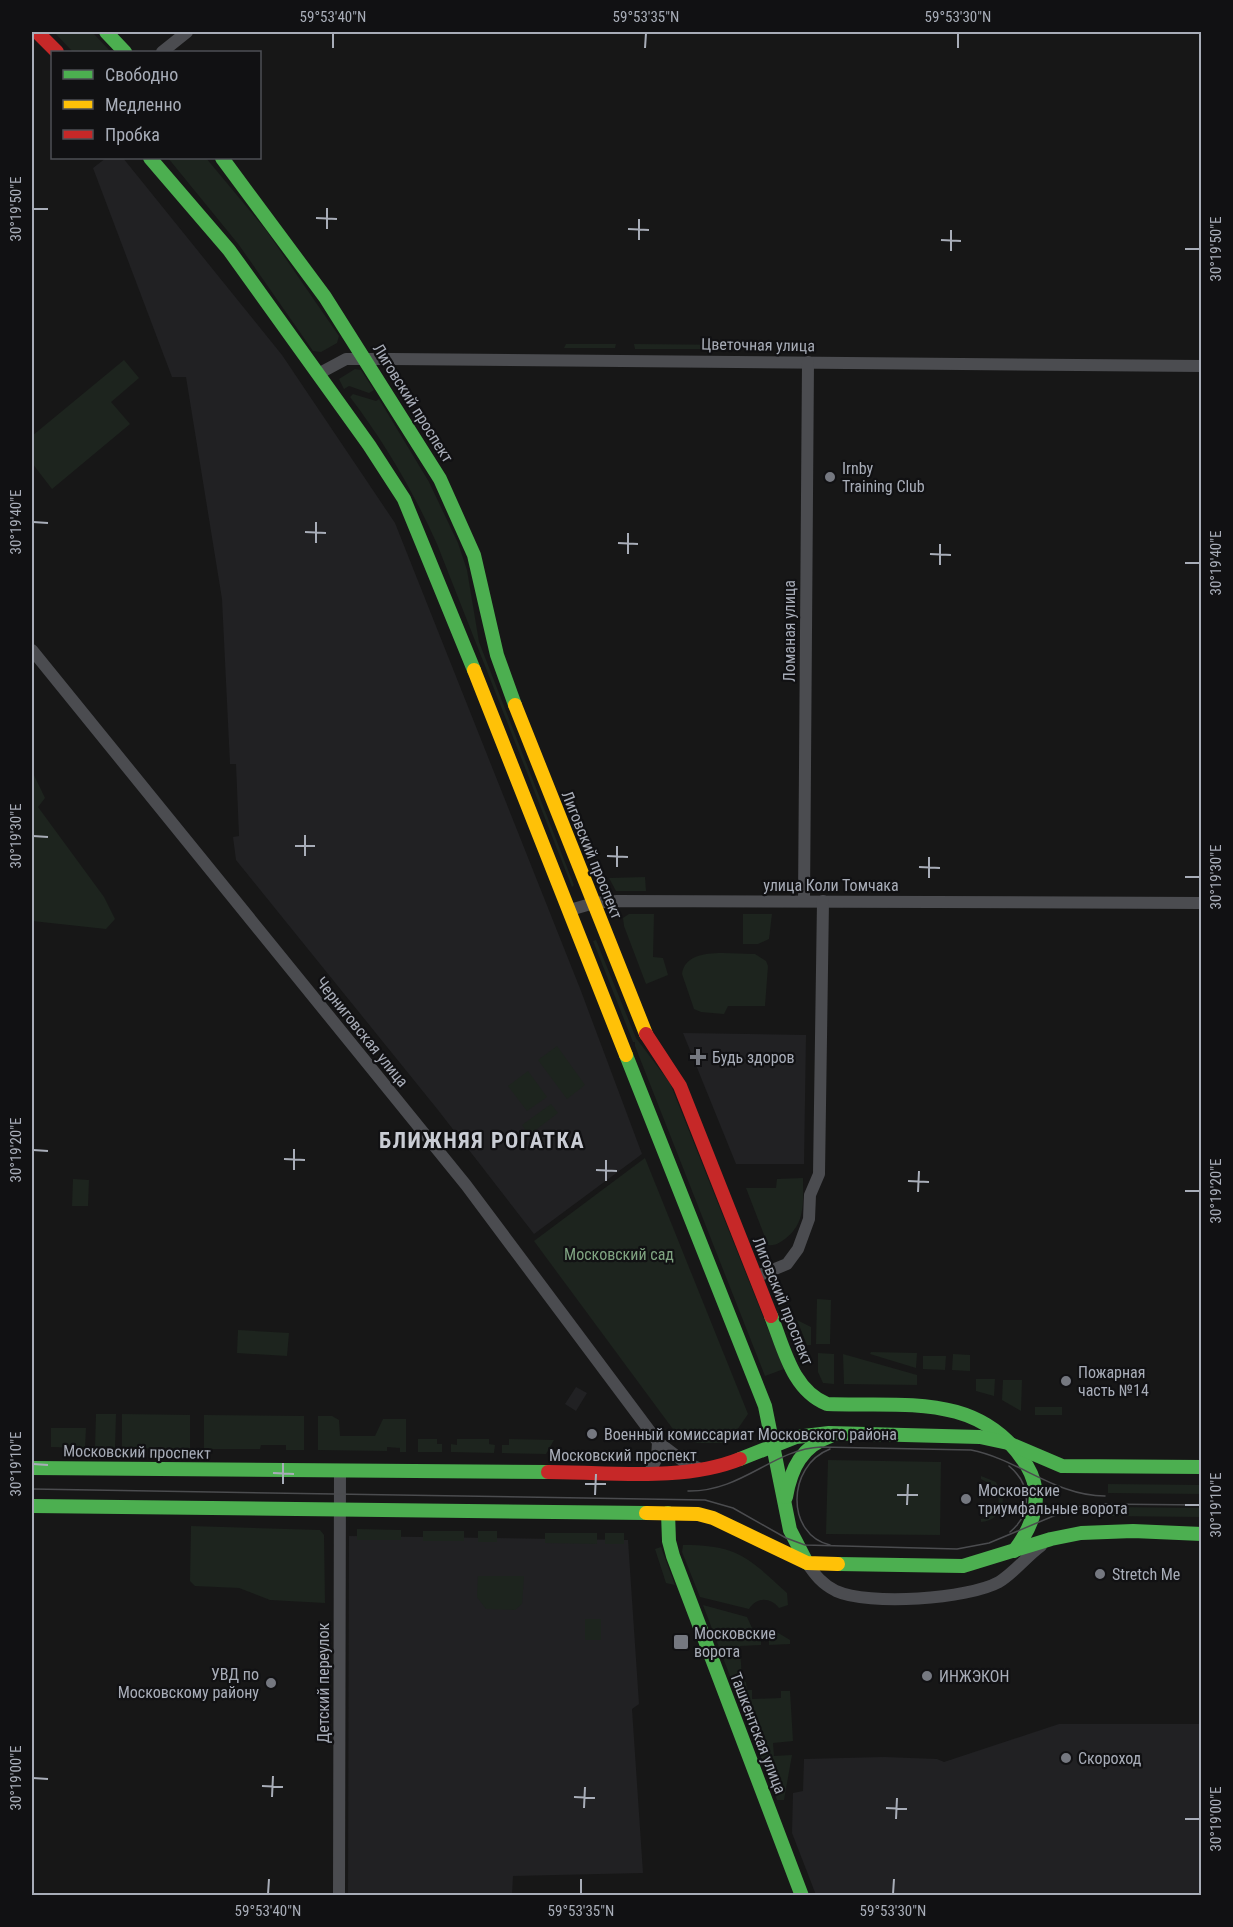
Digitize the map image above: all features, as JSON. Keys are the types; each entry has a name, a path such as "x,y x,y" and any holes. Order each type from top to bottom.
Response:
{"main road":[{"path":"37,32 56,51"},
{"path":"106,32 125,51"},
{"path":"151,159 229,250 404,499 426,547 765,1406 790,1530 807,1563"},
{"name":"Лиговский проспект","path":"223,159 278,230 366,359 440,478 468,538 478,567 489,630 502,671 642,1028 680,1086 798,1381 814,1399 827,1404 914,1406 975,1418 995,1428 1008,1443"},
{"path":"784,1507 788,1484 795,1466 805,1451 827,1437 845,1434"},
{"name":"Московский проспект","path":"32,1468 649,1473 706,1471 807,1435 845,1434 963,1435 1008,1443 1050,1463 1062,1466 1202,1467"},
{"path":"1008,1443 1031,1473 1038,1500 1032,1525 1014,1551"},
{"path":"32,1506 698,1514 729,1522 785,1555 807,1563 963,1566 986,1562 1050,1539 1085,1533 1202,1534"},
{"name":"Ташкентская улица","path":"668,1513 669,1541 673,1556 802,1896"}],"street":[{"path":"163,51 187,32"},
{"name":"Цветочная улица","path":"318,374 346,359 1202,366"},
{"name":"Ломаная улица","path":"804,901 808,362"},
{"name":"Черниговская улица","path":"32,650 466,1185 658,1442 691,1466 706,1471"},
{"name":"улица Коли Томчака","path":"570,910 594,903 804,901 1202,903"},
{"path":"755,1277 787,1264 798,1250 809,1219 810,1195 819,1174 823,901"},
{"path":"649,1473 657,1458 658,1442"},
{"name":"Детский переулок","path":"339,1896 340,1470"},
{"path":"807,1563 818,1580 837,1591 854,1597 963,1595 999,1581 1050,1539"}],"shaded area":[{"path":"105,159 124,159 282,355 395,523 581,991 642,1154 534,1234 438,1110 236,860 233,837 239,836 236,764 230,764 222,599 186,377 172,377 93,168"},
{"path":"683,1033 806,1035 804,1164 736,1164"},
{"path":"576,1387 587,1393 576,1411 565,1404"},
{"path":"349,1536 628,1540 639,1704 632,1709 643,1873 513,1876 512,1895 348,1896"},
{"path":"1059,1724 1201,1724 1201,1895 816,1895 792,1833 793,1793 803,1791 804,1759 884,1757 937,1759 944,1762"}],"green space":[{"path":"54,32 92,32 110,51 72,51"},
{"path":"169,159 207,159 266,230 339,336 337,343 321,352 313,351 239,245"},
{"path":"566,344 616,344 615,348 564,348"},
{"path":"634,344 736,345 737,349 635,349"},
{"path":"124,360 139,378 111,402 130,424 52,489 32,463 32,436"},
{"path":"355,369 361,370 374,390 369,393 349,386 344,389 339,379"},
{"path":"353,394 376,401 379,399 429,482 458,543 467,570 479,642 574,885 572,887 437,544 398,468 350,397"},
{"path":"32,771 45,798 38,807 104,897 115,919 106,929 32,921"},
{"path":"645,877 646,891 616,891 609,878"},
{"path":"629,914 654,914 653,957 663,958 668,975 646,984 624,926 623,918"},
{"path":"743,914 772,914 769,939 758,944 743,944"},
{"path":"596,940 636,1038 670,1083 784,1369 765,1376 635,1042 633,1042 593,941"},
{"path":"755,954 766,961 768,966 765,1006 728,1006 724,1014 701,1012 694,1009 682,974 685,965 701,955"},
{"path":"557,1046 585,1085 567,1099 538,1060"},
{"path":"528,1071 547,1097 527,1111 508,1086"},
{"path":"551,1104 558,1113 529,1135 522,1125"},
{"name":"Московский сад","path":"645,1158 748,1414 728,1443 698,1443 681,1440 534,1241"},
{"path":"803,1178 802,1212 797,1226 783,1240 775,1245 768,1245 746,1188 776,1188 777,1179"},
{"path":"73,1179 89,1180 88,1206 72,1206"},
{"path":"817,1299 831,1300 830,1344 816,1344"},
{"path":"797,1320 811,1327 811,1345 807,1345"},
{"path":"238,1330 289,1333 287,1356 237,1353"},
{"path":"871,1352 917,1353 916,1368 870,1354"},
{"path":"818,1353 834,1354 834,1384 823,1383 818,1372"},
{"path":"843,1354 917,1375 917,1385 844,1384"},
{"path":"953,1354 970,1355 970,1371 952,1370"},
{"path":"923,1356 946,1356 945,1370 923,1369"},
{"path":"976,1379 995,1379 994,1396 976,1391"},
{"path":"1003,1380 1022,1380 1021,1411 1002,1400"},
{"path":"1035,1407 1062,1407 1062,1415 1035,1415"},
{"path":"96,1414 116,1414 115,1448 95,1448"},
{"path":"122,1414 190,1415 190,1449 122,1448"},
{"path":"204,1415 304,1416 304,1450 286,1450 286,1445 261,1445 260,1449 204,1449"},
{"path":"318,1416 332,1416 339,1420 340,1436 375,1436 383,1419 406,1419 406,1452 400,1452 400,1448 387,1447 387,1451 318,1450"},
{"path":"51,1428 86,1428 85,1448 51,1447"},
{"path":"418,1439 437,1439 437,1444 442,1444 442,1452 418,1452"},
{"path":"457,1439 489,1439 489,1444 495,1445 494,1453 451,1452 451,1444 457,1445"},
{"path":"509,1439 554,1440 546,1454 502,1453 502,1445 509,1445"},
{"path":"828,1460 941,1462 940,1535 826,1534"},
{"path":"981,1476 996,1482 1003,1499 997,1515 981,1522 981,1519 992,1515 999,1502 994,1486 981,1479"},
{"path":"1108,1484 1201,1485 1201,1494 1108,1493"},
{"path":"1108,1507 1201,1508 1201,1517 1108,1516"},
{"path":"191,1526 320,1530 324,1535 325,1603 270,1600 239,1588 195,1586 190,1581"},
{"path":"357,1529 401,1530 401,1540 357,1540"},
{"path":"423,1531 464,1531 464,1541 423,1541"},
{"path":"478,1531 497,1531 497,1542 478,1542"},
{"path":"545,1533 597,1533 597,1544 545,1543"},
{"path":"605,1533 624,1533 624,1544 605,1544"},
{"path":"683,1545 717,1547 741,1556 762,1570 787,1593 788,1605 779,1608 772,1602 764,1600 756,1602 749,1609 700,1597 682,1552"},
{"path":"661,1547 675,1585 666,1583 655,1549"},
{"path":"478,1576 524,1576 522,1604 515,1610 486,1609 477,1597"},
{"path":"703,1605 747,1617 752,1628 761,1633 761,1645 740,1646 742,1681 746,1682 747,1690 752,1690 752,1699 781,1698 781,1691 790,1691 793,1741 773,1743 774,1756 792,1755 784,1800 777,1800"},
{"path":"585,1619 601,1619 601,1640 585,1640"},
{"path":"775,1631 790,1640 790,1644 769,1645 769,1633"}],"tram line":[{"path":"688,1491 725,1485 788,1455 821,1447 971,1450 1005,1461 1070,1490 1105,1496"},
{"path":"830,1449 816,1458 805,1470 799,1484 797,1500 799,1515 805,1528 816,1539 830,1545"},
{"path":"1009,1466 1022,1481 1026,1499 1023,1516 1010,1532"},
{"path":"32,1489 705,1500 733,1508 786,1538 805,1545 957,1549 989,1543 1075,1507 1100,1504 1202,1505"}],"traffic: fast":[{"path":"106,32 124,51"},
{"path":"151,159 229,250 369,445 404,499 474,670"},
{"path":"223,159 325,297 440,479 474,555 497,655 515,705"},
{"path":"626,1055 765,1406 790,1530 807,1563"},
{"path":"771,1316 791,1367 805,1389 815,1398 827,1404 912,1405 938,1408 964,1414 987,1425 1008,1442 1027,1466 1032,1477 1036,1499 1027,1531 1014,1551"},
{"path":"740,1459 796,1437 829,1433 980,1437 1008,1443 1062,1466 1202,1467"},
{"path":"786,1497 791,1477 805,1452 821,1440 831,1436"},
{"path":"32,1468 548,1472"},
{"path":"32,1506 646,1513"},
{"path":"668,1513 669,1541 673,1556 802,1896"},
{"path":"838,1564 963,1566 1051,1539 1081,1533 1133,1531 1202,1534"}],"traffic: slow":[{"path":"474,670 626,1055"},
{"path":"515,705 646,1034"},
{"path":"646,1513 698,1514 713,1518 807,1563 838,1564"}],"traffic: jam":[{"path":"37,32 56,51"},
{"path":"646,1034 680,1086 771,1316"},
{"path":"548,1472 670,1473 695,1471 740,1459"}],"place":[{"name":"Irnby Training Club","path":"830,477"},
{"name":"Будь здоров","path":"698,1057"},
{"name":"Пожарная часть №14","path":"1066,1381"},
{"name":"Военный комиссариат Московского района","path":"592,1434"},
{"name":"Московские триумфальные ворота","path":"966,1499"},
{"name":"Stretch Me","path":"1100,1574"},
{"name":"Московские ворота","path":"681,1642"},
{"name":"ИНЖЭКОН","path":"927,1676"},
{"name":"УВД по Московскому району","path":"271,1683"},
{"name":"Скороход","path":"1066,1758"}],"district":[{"name":"БЛИЖНЯЯ РОГАТКА","path":"482,1140"}]}
